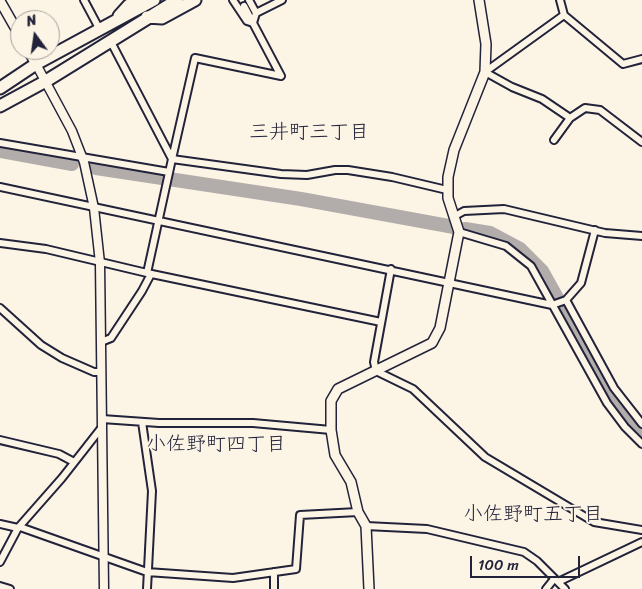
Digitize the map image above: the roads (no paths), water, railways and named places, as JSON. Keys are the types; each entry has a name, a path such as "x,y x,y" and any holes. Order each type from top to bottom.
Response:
{"highway":[{"path":"112,23 129,5 138,0"},
{"path":"0,88 36,64 154,0"},
{"path":"0,106 46,81 177,0"},
{"path":"147,17 162,18 195,0"}],"main road":[{"path":"369,589 366,526 358,512 351,482 335,455 331,430 331,401 334,392 432,343 440,328 451,282 459,232 456,216 447,190 454,150 484,72 486,44 478,0"},
{"path":"0,1 10,18"},
{"path":"34,60 36,64"}],"street":[{"path":"84,0 100,30"},
{"path":"233,0 247,21 253,24"},
{"path":"249,0 256,13 253,24"},
{"path":"256,13 282,0"},
{"path":"560,0 564,15 623,64 642,59"},
{"path":"101,342 111,338 149,274 168,177 195,58 281,76 244,6"},
{"path":"564,15 484,72 512,87 542,98 570,118"},
{"path":"111,42 172,159"},
{"path":"36,64 72,132 82,159 94,208 100,262 104,589"},
{"path":"554,140 570,118 585,108 600,110 642,142"},
{"path":"0,143 168,177"},
{"path":"172,159 281,174 307,175 334,170 348,170 447,190"},
{"path":"0,186 94,208 159,220 553,304 564,301 585,274 595,230"},
{"path":"456,216 464,211 504,209 595,230 642,236"},
{"path":"459,232 506,246 531,266 545,288 607,403 625,427 642,444"},
{"path":"0,243 46,249 149,274 381,322"},
{"path":"392,269 374,362 376,371 413,390 485,457 594,522 642,530"},
{"path":"564,301 614,388 642,424"},
{"path":"0,308 41,345 62,358 94,372 101,372"},
{"path":"142,422 152,491 147,572 148,589"},
{"path":"102,423 253,423 331,430"},
{"path":"0,562 19,527 74,462 102,423"},
{"path":"0,440 60,454 74,462"},
{"path":"0,524 19,527 147,572 233,578 296,569 300,515 358,512"},
{"path":"366,526 427,529 524,552 538,562 565,589"},
{"path":"546,589 556,580 642,542"},
{"path":"274,572 274,589"},
{"path":"0,586 10,589"}],"waterway":[{"path":"0,151 72,164"},
{"path":"96,168 301,199 454,227"},
{"path":"465,229 490,233 520,249 542,271 611,395 642,435"}],"district":[{"name":"三井町三丁目","path":"309,133"},
{"name":"小佐野町四丁目","path":"216,445"},
{"name":"小佐野町五丁目","path":"533,515"}]}
